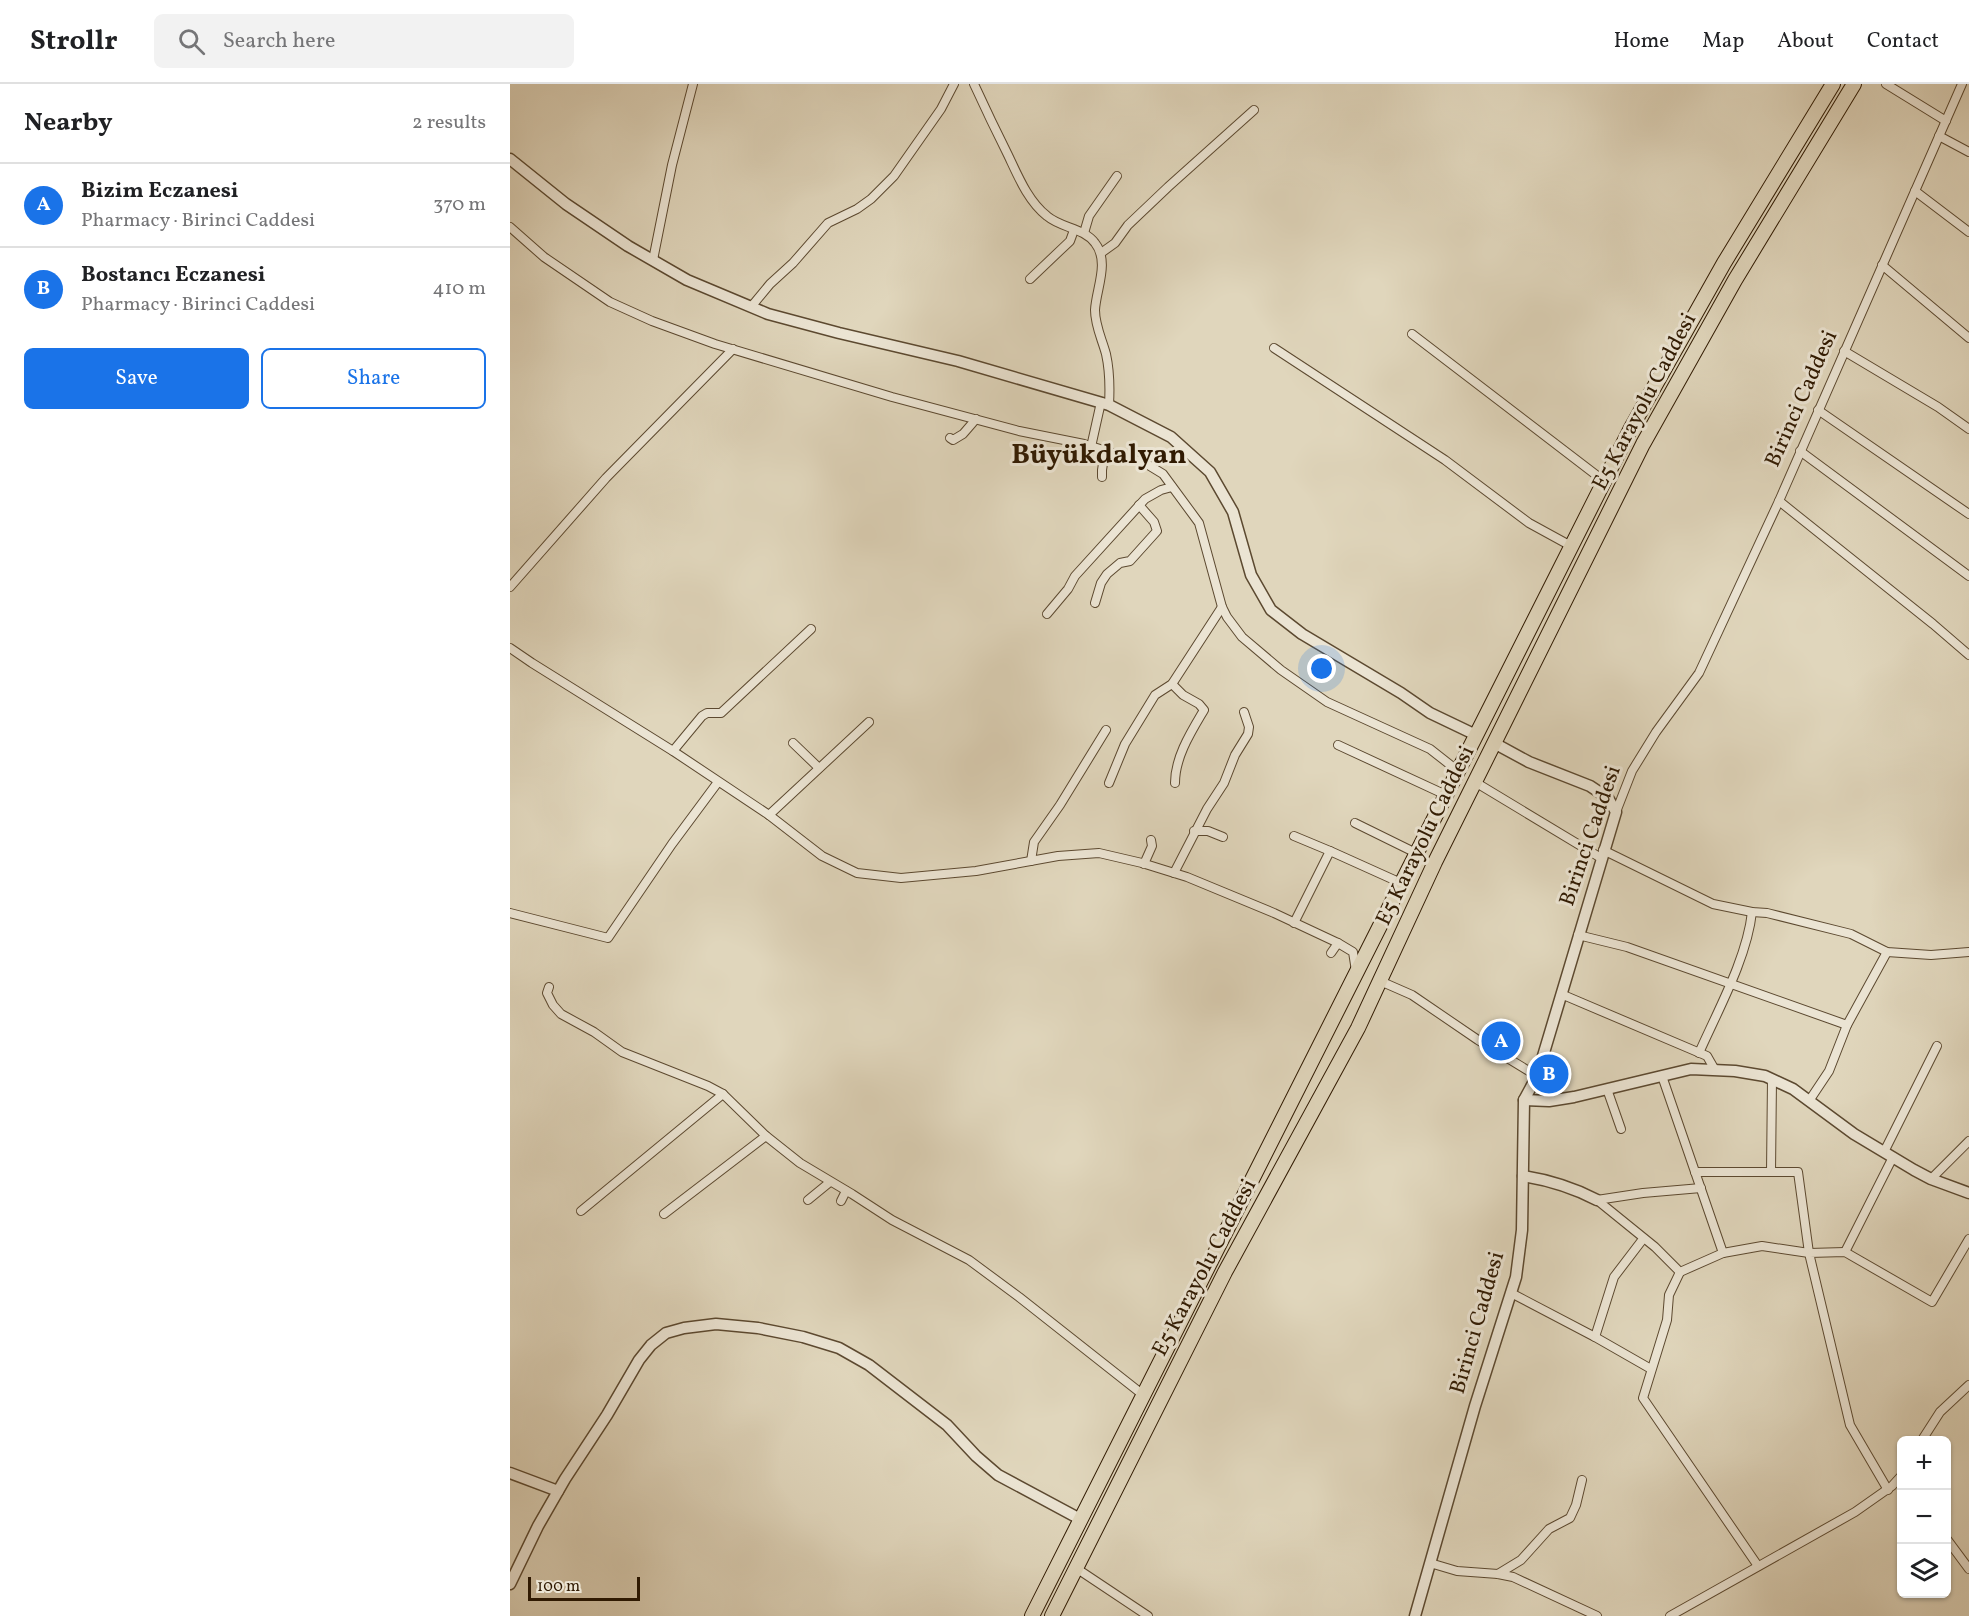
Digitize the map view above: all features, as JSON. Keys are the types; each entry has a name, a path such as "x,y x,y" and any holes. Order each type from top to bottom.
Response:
{"highway":[{"name":"E5 Karayolu Caddesi","path":"1032,1616 1630,430 1724,263 1833,84"},
{"name":"E5 Karayolu Caddesi","path":"1052,1616 1225,1272 1358,1028 1435,862 1643,444 1735,280 1854,84"},
{"path":"1366,953 1388,964"},
{"path":"1355,974 1378,986"}],"street":[{"path":"653,260 672,165 693,84"},
{"path":"750,307 828,223 857,209 871,199 894,176 941,109 954,84"},
{"path":"974,84 1025,190 1047,216 1084,233 1095,242 1101,253 1102,268 1095,309 1096,326 1106,354 1111,383 1091,447"},
{"path":"1886,84 1946,121"},
{"name":"Birinci Caddesi","path":"1415,1616 1475,1406 1516,1277 1522,1230 1524,1101 1537,1076 1616,812 1632,771 1656,732 1700,673 1779,501 1962,84"},
{"path":"1101,253 1114,243 1128,225 1168,187 1254,110"},
{"path":"1939,136 1969,153"},
{"path":"510,159 566,204 628,246 687,280 750,307 839,333 958,361 1105,404 1172,438 1210,472 1233,513 1251,575 1271,610 1302,634 1430,713 1476,735"},
{"path":"1084,233 1089,216 1117,176"},
{"path":"1915,191 1969,232"},
{"path":"510,227 544,257 610,302 652,321 733,349 892,397 1019,431 1091,447 1145,463 1163,474 1199,523 1222,607 1242,637 1281,670 1327,702 1430,749 1458,771"},
{"path":"1030,279 1070,241 1074,230"},
{"path":"1882,265 1969,338"},
{"path":"1412,334 1604,481"},
{"path":"1274,348 1445,459 1529,523 1571,546"},
{"path":"510,587 606,478 733,349"},
{"path":"1844,351 1938,407 1969,429"},
{"path":"1818,410 1969,514"},
{"path":"950,438 953,440 963,434 976,419"},
{"path":"1102,477 1105,451"},
{"path":"1800,452 1969,576"},
{"path":"1047,614 1068,589 1075,576 1139,505 1154,493 1172,487"},
{"path":"1779,501 1969,655"},
{"path":"1095,603 1101,583 1107,574 1120,563 1130,561 1157,531 1154,522 1139,505"},
{"path":"1109,783 1125,744 1155,695 1172,684 1222,607"},
{"path":"673,751 702,716 707,713 721,712 811,629"},
{"path":"510,648 673,751 769,815 822,856 857,873 901,878 976,871 1058,856 1099,853 1174,873 1338,943 1353,952 1355,974"},
{"path":"1172,684 1204,710 1178,761 1175,783"},
{"path":"1174,873 1194,831 1224,783 1235,755 1248,734 1249,728 1244,712"},
{"path":"769,815 869,722"},
{"path":"1031,861 1034,842 1060,805 1106,730"},
{"path":"793,743 819,768"},
{"path":"1494,743 1529,762 1590,786 1608,798 1616,812"},
{"path":"1338,745 1446,795"},
{"path":"510,913 608,938 672,844 718,782"},
{"path":"1475,782 1602,854 1713,904 1767,913 1851,934 1887,952 1931,955 1969,952"},
{"path":"1355,823 1416,853"},
{"path":"1194,831 1208,831 1223,837"},
{"path":"1294,836 1401,883"},
{"path":"1144,864 1152,846 1151,840"},
{"path":"1294,923 1330,851"},
{"path":"1700,1053 1750,930 1752,912"},
{"path":"1578,935 1627,947 1847,1025"},
{"path":"1331,953 1338,943"},
{"path":"1809,1101 1829,1071 1847,1025 1887,952"},
{"path":"1378,986 1412,994 1478,1040 1537,1076"},
{"path":"549,987 547,993 561,1014 636,1059 708,1086 723,1094 766,1136 800,1163 892,1220 969,1260 1142,1394"},
{"path":"1561,993 1700,1053 1711,1061 1715,1070"},
{"path":"1845,1252 1936,1046"},
{"path":"1524,1101 1549,1101 1691,1069 1755,1074 1793,1089 1854,1134 1931,1179 1969,1193"},
{"path":"1662,1076 1724,1253"},
{"path":"1771,1172 1772,1079"},
{"path":"1607,1089 1621,1130"},
{"path":"581,1210 723,1094"},
{"path":"664,1214 766,1136"},
{"path":"1931,1179 1969,1141"},
{"path":"1695,1172 1798,1172 1809,1253 1850,1425 1888,1490"},
{"path":"1522,1176 1580,1191 1597,1200 1655,1247 1680,1272"},
{"path":"808,1200 830,1182"},
{"path":"1597,1200 1701,1188"},
{"path":"841,1201 846,1191"},
{"path":"1595,1337 1614,1277 1643,1239"},
{"path":"1758,1566 1643,1398 1667,1320 1669,1295 1680,1272 1724,1253 1762,1246 1809,1253 1845,1252 1932,1302 1969,1239"},
{"path":"1511,1293 1651,1369"},
{"path":"510,1584 558,1491 639,1360 651,1345 666,1333 716,1324 758,1328 803,1337 839,1348 869,1365 947,1425 976,1456 998,1475 1080,1519"},
{"path":"1925,1436 1940,1412 1969,1385"},
{"path":"510,1473 558,1491"},
{"path":"1498,1574 1521,1560 1549,1529 1570,1518 1576,1505 1582,1480"},
{"path":"1670,1616 1855,1512 1888,1490 1897,1480"},
{"path":"1951,1544 1969,1569"},
{"path":"1430,1563 1457,1571 1513,1577 1597,1616"},
{"path":"1076,1568 1148,1616"}],"place":[{"name":"Bizim Eczanesi","path":"1501,1041"},
{"name":"Bostancı Eczanesi","path":"1549,1074"}],"district":[{"name":"Büyükdalyan","path":"1099,455"}]}
